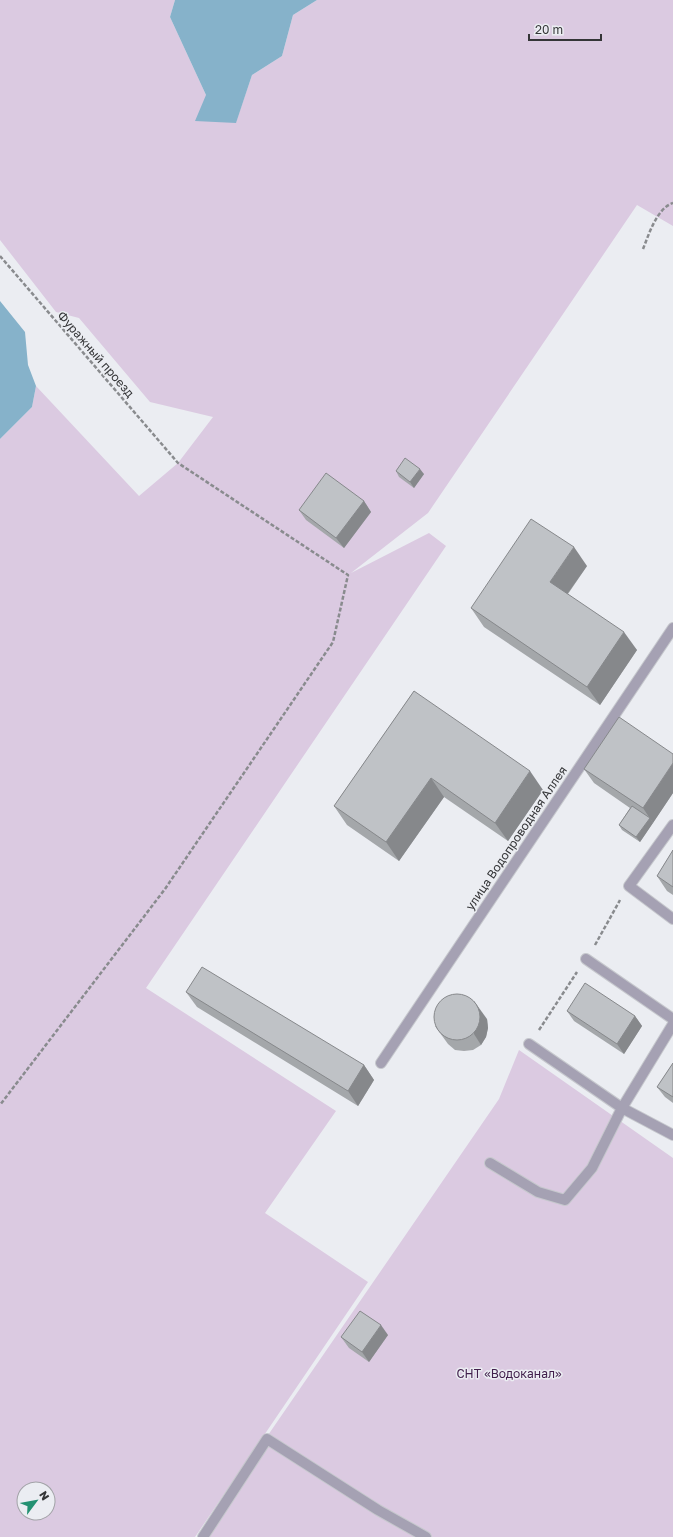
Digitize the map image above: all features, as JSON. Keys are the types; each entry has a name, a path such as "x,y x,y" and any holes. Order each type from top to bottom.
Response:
{"lane":[{"name":"улица Водопроводная Аллея","path":"381,1063 673,628"},
{"path":"673,825 629,886 673,919"},
{"path":"586,959 673,1020"},
{"path":"490,1163 538,1192 564,1200 592,1168 622,1108 673,1024"},
{"path":"529,1044 622,1108 673,1135"},
{"path":"202,1537 267,1439 378,1510 426,1537"}],"path":[{"path":"643,249 653,225 668,204 673,202"},
{"name":"Фуражный проезд","path":"0,256 178,464 348,574 333,642 165,890 0,1105"}],"green space":[{"path":"0,0 175,0 170,17 206,95 236,122 252,75 282,56 293,15 317,0 673,0 673,226 637,205 428,513 351,573 429,533 446,546 146,988 336,1111 265,1213 368,1282 195,1537 0,1537 0,439 32,407 36,386 139,496 178,463 213,417 150,402 79,318 56,312 0,240"},
{"name":"СНТ «Водоканал»","path":"519,1050 673,1158 673,1537 198,1537 499,1099"}],"water":[{"path":"175,0 317,0 293,15 282,56 252,75 236,123 195,121 206,95 170,17"},
{"path":"0,301 25,332 28,365 36,386 32,407 0,439"}],"building":[{"path":"405,458 420,469 410,482 396,471"},
{"path":"326,473 364,501 336,538 299,510"},
{"path":"531,519 574,547 550,582 624,632 587,687 471,608"},
{"path":"414,691 530,771 495,823 431,778 386,842 334,806"},
{"path":"619,717 673,754 673,763 643,808 584,769"},
{"path":"632,806 650,818 636,837 619,825"},
{"path":"673,850 673,887 657,876"},
{"path":"202,967 364,1065 348,1091 186,992"},
{"path":"585,983 635,1016 617,1044 567,1011"},
{"path":"452,994 462,994 474,1000 479,1008 479,1026 474,1034 466,1039 452,1040 444,1037 437,1030 434,1022 434,1012 437,1004 444,997"},
{"path":"673,1063 673,1097 657,1087"},
{"path":"360,1311 381,1325 362,1352 341,1337"}]}
